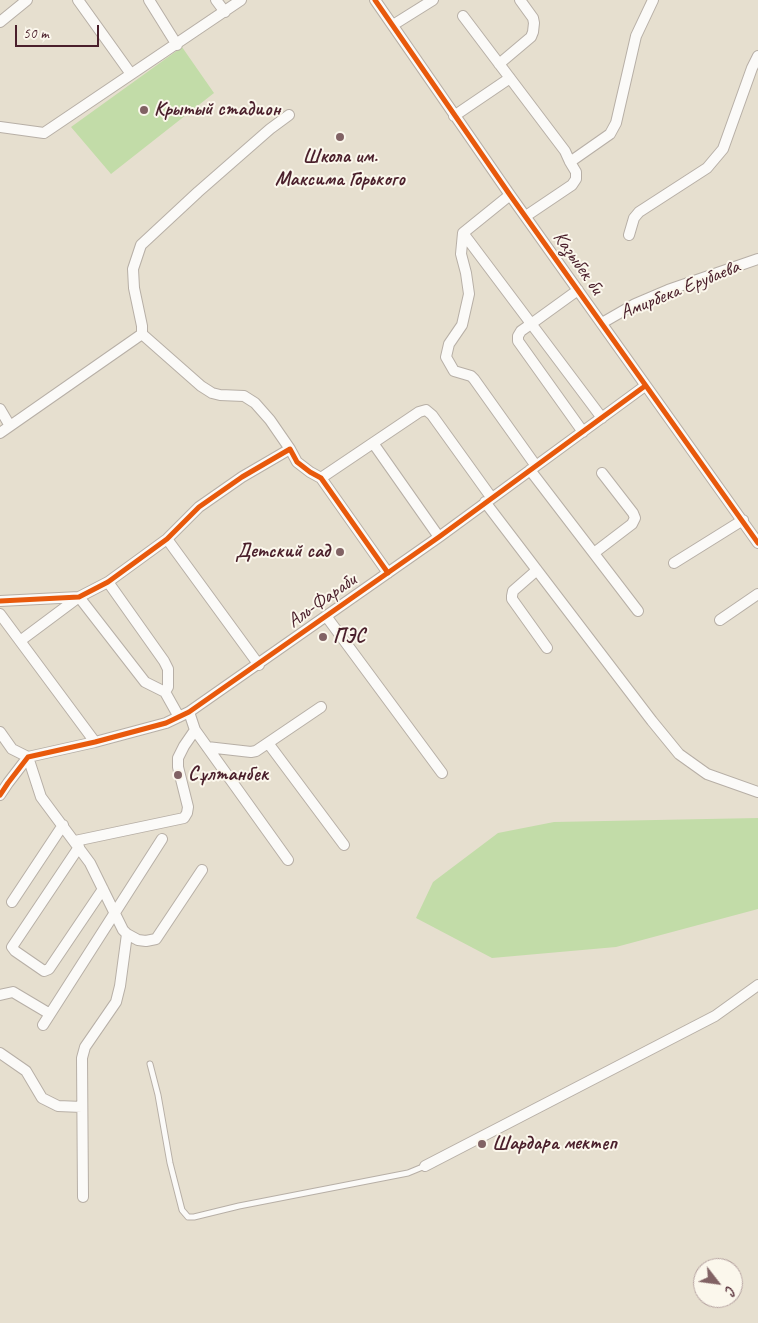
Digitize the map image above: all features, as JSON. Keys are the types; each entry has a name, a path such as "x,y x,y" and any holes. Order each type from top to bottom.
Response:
{"street":[{"path":"0,22 27,0"},
{"path":"78,0 131,74"},
{"path":"149,0 177,45"},
{"path":"216,0 225,12"},
{"path":"0,127 44,133 242,0"},
{"name":"Казыбек би","path":"375,0 454,116 758,543"},
{"path":"393,25 432,0"},
{"path":"499,64 531,37 533,32 533,18 520,0"},
{"path":"570,162 610,134 616,123 636,36 653,0"},
{"path":"464,16 565,151 576,172 576,179 572,185 526,216"},
{"path":"628,235 634,218 639,212 707,168 723,149 758,56"},
{"path":"454,116 510,78"},
{"path":"289,115 270,129 198,192 141,246 133,269 134,288 142,334 201,386 212,393 244,396 255,403 270,420 298,462 321,478 388,573"},
{"path":"510,195 463,233 460,254 466,273 469,294 462,325 448,344 446,357 454,371 471,376 474,379 533,468 594,554 638,611"},
{"path":"463,233 602,418"},
{"name":"Амирбека Ерубаева","path":"602,323 635,304 668,290 758,259"},
{"path":"578,290 521,332 518,336 518,341 584,432"},
{"path":"0,434 142,334"},
{"name":"Аль-Фараби","path":"28,757 166,723 189,712 439,537 645,386"},
{"path":"0,409 10,426"},
{"path":"321,478 419,412 426,410 432,415 537,570 652,722 679,754 707,774 758,792"},
{"path":"373,443 439,537"},
{"path":"20,641 79,597 108,582 167,539 200,507 242,477 290,449"},
{"path":"594,554 632,524 635,518 602,473"},
{"path":"674,564 743,520"},
{"path":"167,539 259,664"},
{"path":"537,570 513,591 512,599 548,648"},
{"path":"108,582 168,669 168,687 165,692"},
{"path":"720,620 758,594"},
{"path":"0,601 79,597"},
{"path":"79,597 145,682 165,692 179,717"},
{"path":"0,614 95,742"},
{"path":"326,616 442,773"},
{"path":"207,747 256,751 321,707"},
{"path":"189,712 195,730 288,860"},
{"path":"103,889 49,969 44,971 12,947 77,844 184,818 188,807 178,767 178,758 195,730"},
{"path":"0,732 12,749 28,757 41,797 90,863 123,930 127,934 138,940 156,939 202,870"},
{"path":"268,743 344,845"},
{"path":"0,796 28,757"},
{"path":"12,902 63,825"},
{"path":"44,1025 162,839"},
{"path":"84,1197 82,1058 85,1047 116,1002 127,934"},
{"path":"425,1166 715,1016 758,985"},
{"path":"0,995 13,992 50,1014"},
{"path":"0,1053 26,1071 42,1098 58,1106 82,1107"}],"lane":[{"path":"150,1064 158,1095 172,1172 182,1210 188,1217 408,1173 425,1166"}],"green space":[{"name":"Крытый стадион","path":"182,47 214,93 111,174 71,127"},
{"path":"758,818 758,909 616,947 492,958 416,918 433,882 498,833 554,822"}],"cycle path":[{"path":"375,0 510,195 758,543"},
{"path":"0,795 28,757 166,723 189,712 439,537 645,386"},
{"path":"0,601 79,597 108,582 167,539 199,507 242,477 290,449 297,462 321,478 388,573"}],"place":[{"name":"Крытый стадион","path":"144,110"},
{"name":"Школа им. Максима Горького","path":"340,137"},
{"name":"Детский сад","path":"340,552"},
{"name":"ПЭС","path":"323,637"},
{"name":"Сұлтанбек","path":"178,775"},
{"name":"Шардара мектеп","path":"482,1144"}]}
